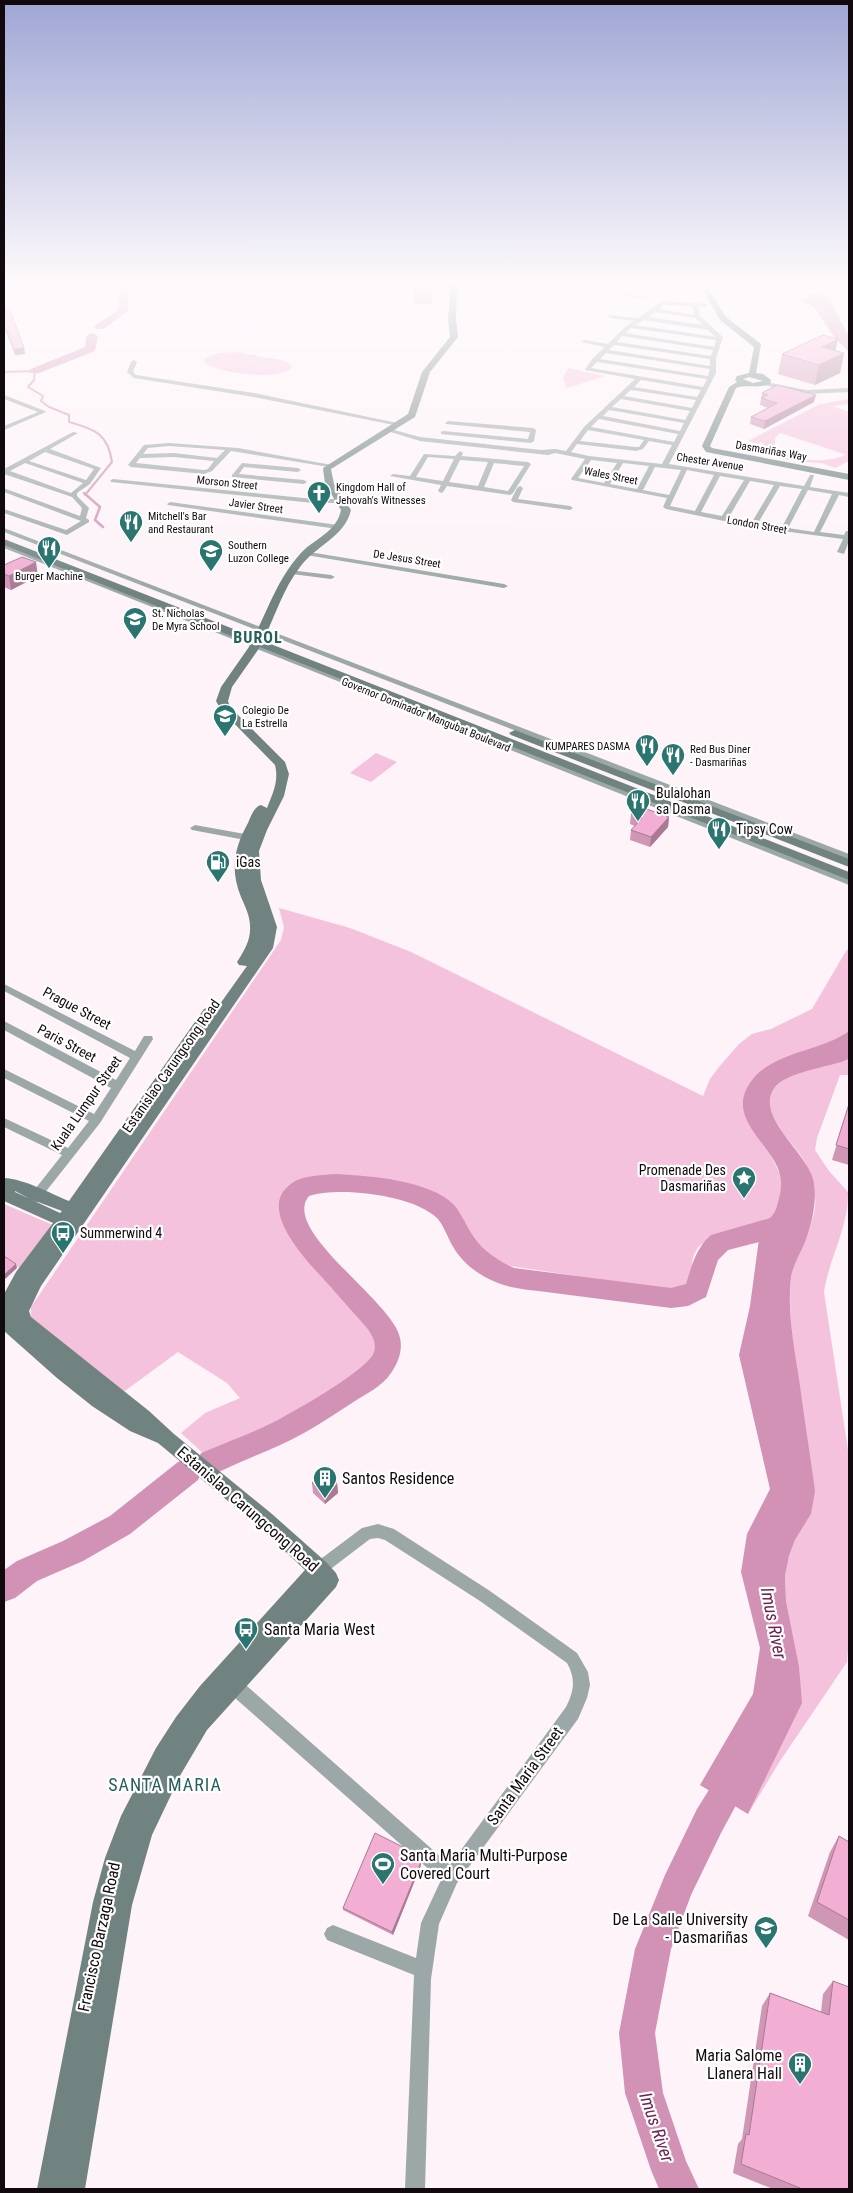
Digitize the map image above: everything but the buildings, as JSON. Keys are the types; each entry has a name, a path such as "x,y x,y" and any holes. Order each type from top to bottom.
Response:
{"street":[{"path":"193,385 254,395 400,424"},
{"path":"228,450 210,470 204,472 131,465 148,446 186,444 228,450 304,462 329,465 412,416 422,385"},
{"path":"568,454 586,428 633,385"},
{"path":"683,385 704,389"},
{"path":"665,465 706,385"},
{"name":"Dasmariñas Way","path":"737,385 733,387 706,446 709,450 849,477"},
{"path":"773,385 806,392 849,390"},
{"path":"630,388 698,400"},
{"path":"4,397 43,412 4,428"},
{"path":"620,397 693,410"},
{"path":"4,407 18,402"},
{"path":"609,408 687,422"},
{"path":"598,417 681,433"},
{"path":"436,441 443,433 449,420 533,430 531,441 443,433"},
{"path":"586,428 675,444"},
{"name":"Chester Avenue","path":"387,430 412,438 465,444 538,456 568,454 589,458 665,465 849,496"},
{"path":"4,472 75,433"},
{"path":"575,442 636,449 641,448 648,439"},
{"path":"440,491 465,444"},
{"path":"45,450 98,468 88,482 74,492 74,496"},
{"path":"393,476 412,479 445,484 510,493 528,464 426,455 412,479"},
{"path":"138,456 181,456 219,460"},
{"path":"171,469 181,456"},
{"path":"538,456 514,500 570,508"},
{"name":"Wales Street","path":"589,458 574,479 671,497"},
{"path":"24,461 88,482"},
{"path":"480,489 492,461"},
{"path":"606,485 621,461"},
{"path":"293,481 304,462"},
{"path":"638,492 653,464"},
{"path":"298,470 242,465 234,476 304,482"},
{"path":"329,465 326,475 338,501 346,510 343,521 338,527"},
{"path":"671,497 685,468"},
{"path":"4,472 74,496 86,508 82,519"},
{"path":"697,513 718,474"},
{"path":"784,530 812,476"},
{"path":"724,519 748,479"},
{"name":"Morson Street","path":"113,481 313,501 338,501"},
{"path":"753,525 777,485"},
{"path":"44,492 52,488"},
{"path":"4,490 87,521 67,533 4,510"},
{"path":"816,534 836,494"},
{"path":"20,502 37,496"},
{"name":"London Street","path":"671,497 666,507 784,530 849,536"},
{"name":"Javier Street","path":"170,504 338,527"},
{"path":"4,510 12,506"},
{"name":"Estanislao Carungcong Road","path":"324,1574 226,1487 171,1443 143,1417 63,1354 22,1318 20,1311 34,1282 74,1216 254,947 259,927 246,894 240,867 242,848 252,838 279,792 284,771 281,764 225,708 222,701 226,688 256,639 292,572 306,554 338,527"},
{"name":"Governor Dominador Mangubat Boulevard","path":"4,530 256,639 849,882"},
{"name":"Governor Dominador Mangubat Boulevard","path":"4,534 39,556"},
{"path":"841,552 849,536"},
{"name":"Governor Dominador Mangubat Boulevard","path":"4,542 849,863"},
{"name":"Governor Dominador Mangubat Boulevard","path":"4,546 39,556"},
{"name":"De Jesus Street","path":"306,554 504,586"},
{"path":"23,564 39,556"},
{"path":"292,572 331,577"},
{"name":"Governor Dominador Mangubat Boulevard","path":"256,639 849,857"},
{"name":"Governor Dominador Mangubat Boulevard","path":"404,695 849,876"},
{"path":"196,828 252,838"},
{"name":"Prague Street","path":"6,990 136,1056"},
{"name":"Paris Street","path":"4,1025 117,1086"},
{"name":"Kuala Lumpur Street","path":"32,1200 96,1120 148,1039"},
{"path":"4,1073 96,1120"},
{"path":"4,1122 70,1154"},
{"path":"4,1186 7,1195 32,1200 74,1216"},
{"name":"Santa Maria Street","path":"324,1574 343,1552 368,1534 378,1531 389,1534 485,1596 572,1658 579,1668 583,1682 580,1697 572,1713 451,1877 430,1923 423,1970 415,2189"},
{"name":"Francisco Barzaga Road","path":"72,2189 121,1905 141,1833 157,1797 186,1742 324,1574"},
{"name":"Francisco Barzaga Road","path":"50,2189 104,1902 113,1864 126,1829 144,1790 175,1736 190,1715 270,1622 324,1574"},
{"path":"233,1684 451,1877"},
{"path":"333,1934 423,1970"}],"shaded area":[{"path":"849,399 849,404 832,406 849,412 849,461 835,468 825,464 790,460 774,455 762,442 758,444 748,441 820,404","holes":["780,433 844,454 828,460 798,458 781,451 775,445 775,438"]},
{"path":"376,753 397,762 371,782 350,773"},
{"path":"279,908 350,928 411,952 703,1096 710,1079 739,1044 752,1034 771,1029 812,1009 846,951 849,949 849,1031 837,1039 773,1064 761,1071 751,1081 768,1150 781,1176 781,1192 773,1218 761,1224 710,1238 698,1247 693,1257 690,1278 682,1289 668,1290 511,1266 491,1256 477,1246 459,1214 452,1206 437,1196 418,1189 359,1177 318,1176 301,1180 288,1186 283,1193 281,1208 284,1222 298,1247 321,1276 368,1325 377,1338 379,1348 374,1361 361,1372 288,1419 203,1453 181,1433 205,1413 240,1398 227,1383 178,1352 122,1393 31,1318 31,1307 281,940 284,927"},
{"path":"849,1059 849,1075 840,1075 817,1138 815,1150 829,1171 848,1192 845,1218 824,1292 849,1457 849,1640 847,1662 780,1761 748,1814 801,1703 799,1666 786,1601 785,1576 795,1540 811,1514 792,1339 790,1289 796,1258 813,1217 815,1198 807,1166 774,1118 770,1099 773,1090 787,1078"},
{"path":"4,1204 53,1225 21,1269 4,1258"}],"water":[{"path":"849,1031 849,1059 787,1078 773,1090 770,1101 777,1123 809,1169 813,1179 815,1195 812,1219 791,1277 790,1316 815,1491 811,1514 795,1540 785,1576 786,1601 799,1666 802,1703 748,1814 700,1785 753,1694 760,1648 741,1572 747,1534 770,1489 739,1355 750,1306 761,1224 769,1219 775,1211 781,1181 770,1154 749,1124 744,1113 743,1102 746,1090 754,1077 765,1068 778,1060 836,1039"}],"waterway":[{"path":"29,385 28,387 43,396 41,401 49,407 69,415 69,422 93,430 99,434 107,445 112,462 86,494"},
{"path":"86,494 100,507 95,520 103,527"},
{"path":"211,1462 294,1425 369,1378 381,1366 388,1351 387,1336 376,1320 299,1233 294,1222 292,1204 293,1198 301,1189 316,1184 360,1184 425,1198 436,1204 450,1218 472,1254 488,1266 505,1275 521,1279 671,1298 688,1296 697,1290 706,1260 711,1250 720,1242 767,1230 788,1222"},
{"path":"4,1588 27,1571 73,1551 120,1525 188,1471"},
{"name":"Imus River","path":"680,2189 670,2170 644,2093 637,2033 653,1949 677,1887 709,1821 738,1772"}],"place":[{"name":"Kingdom Hall of Jehovah's Witnesses","path":"319,514"},
{"name":"Mitchell's Bar and Restaurant","path":"131,543"},
{"name":"Burger Machine","path":"49,569"},
{"name":"Southern Luzon College","path":"211,572"},
{"name":"St. Nicholas De Myra School","path":"135,640"},
{"name":"Colegio De La Estrella","path":"225,737"},
{"name":"KUMPARES DASMA","path":"647,767"},
{"name":"Red Bus Diner - Dasmariñas","path":"673,776"},
{"name":"Bulalohan sa Dasma","path":"638,822"},
{"name":"Tipsy Cow","path":"719,850"},
{"name":"iGas","path":"218,883"},
{"name":"Promenade Des Dasmariñas","path":"744,1199"},
{"name":"Summerwind 4","path":"63,1254"},
{"name":"Santos Residence","path":"325,1499"},
{"name":"Santa Maria West","path":"246,1650"},
{"name":"Santa Maria Multi-Purpose Covered Court","path":"383,1885"},
{"name":"De La Salle University - Dasmariñas","path":"766,1949"},
{"name":"Maria Salome Llanera Hall","path":"800,2085"}],"district":[{"name":"BUROL","path":"258,637"},
{"name":"SANTA MARIA","path":"165,1784"}]}
